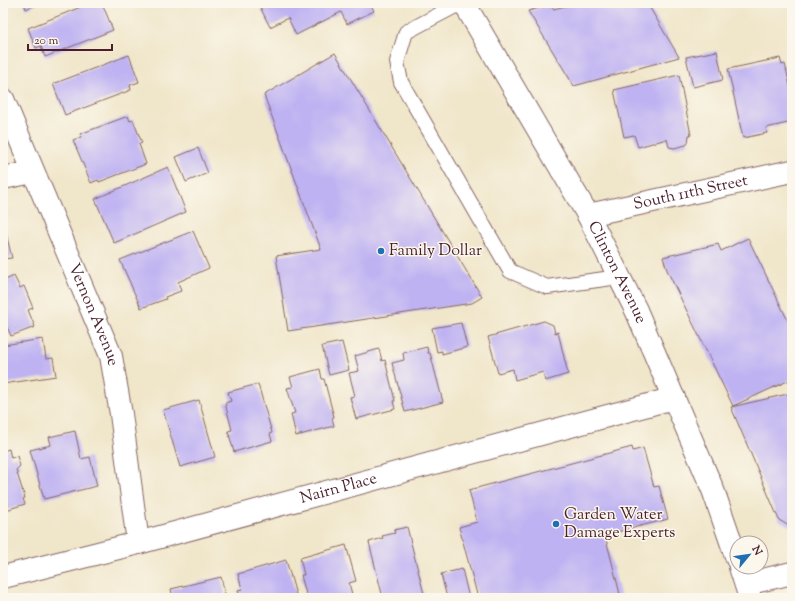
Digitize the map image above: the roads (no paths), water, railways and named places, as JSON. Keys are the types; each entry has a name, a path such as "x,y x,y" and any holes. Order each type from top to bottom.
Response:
{"street":[{"name":"Clinton Avenue","path":"464,3 588,214 636,310 713,490 729,536"},
{"name":"Vernon Avenue","path":"3,99 111,356 121,414 138,543"},
{"name":"South 11th Street","path":"588,214 792,171"},
{"path":"3,178 33,172"},
{"name":"Nairn Place","path":"3,577 138,543 674,398"},
{"path":"745,583 792,573"}],"lane":[{"path":"461,3 406,32 397,62 401,82 510,271 547,287 619,277"}],"place":[{"name":"Family Dollar","path":"381,251"},
{"name":"Garden Water Damage Experts","path":"556,524"}]}
